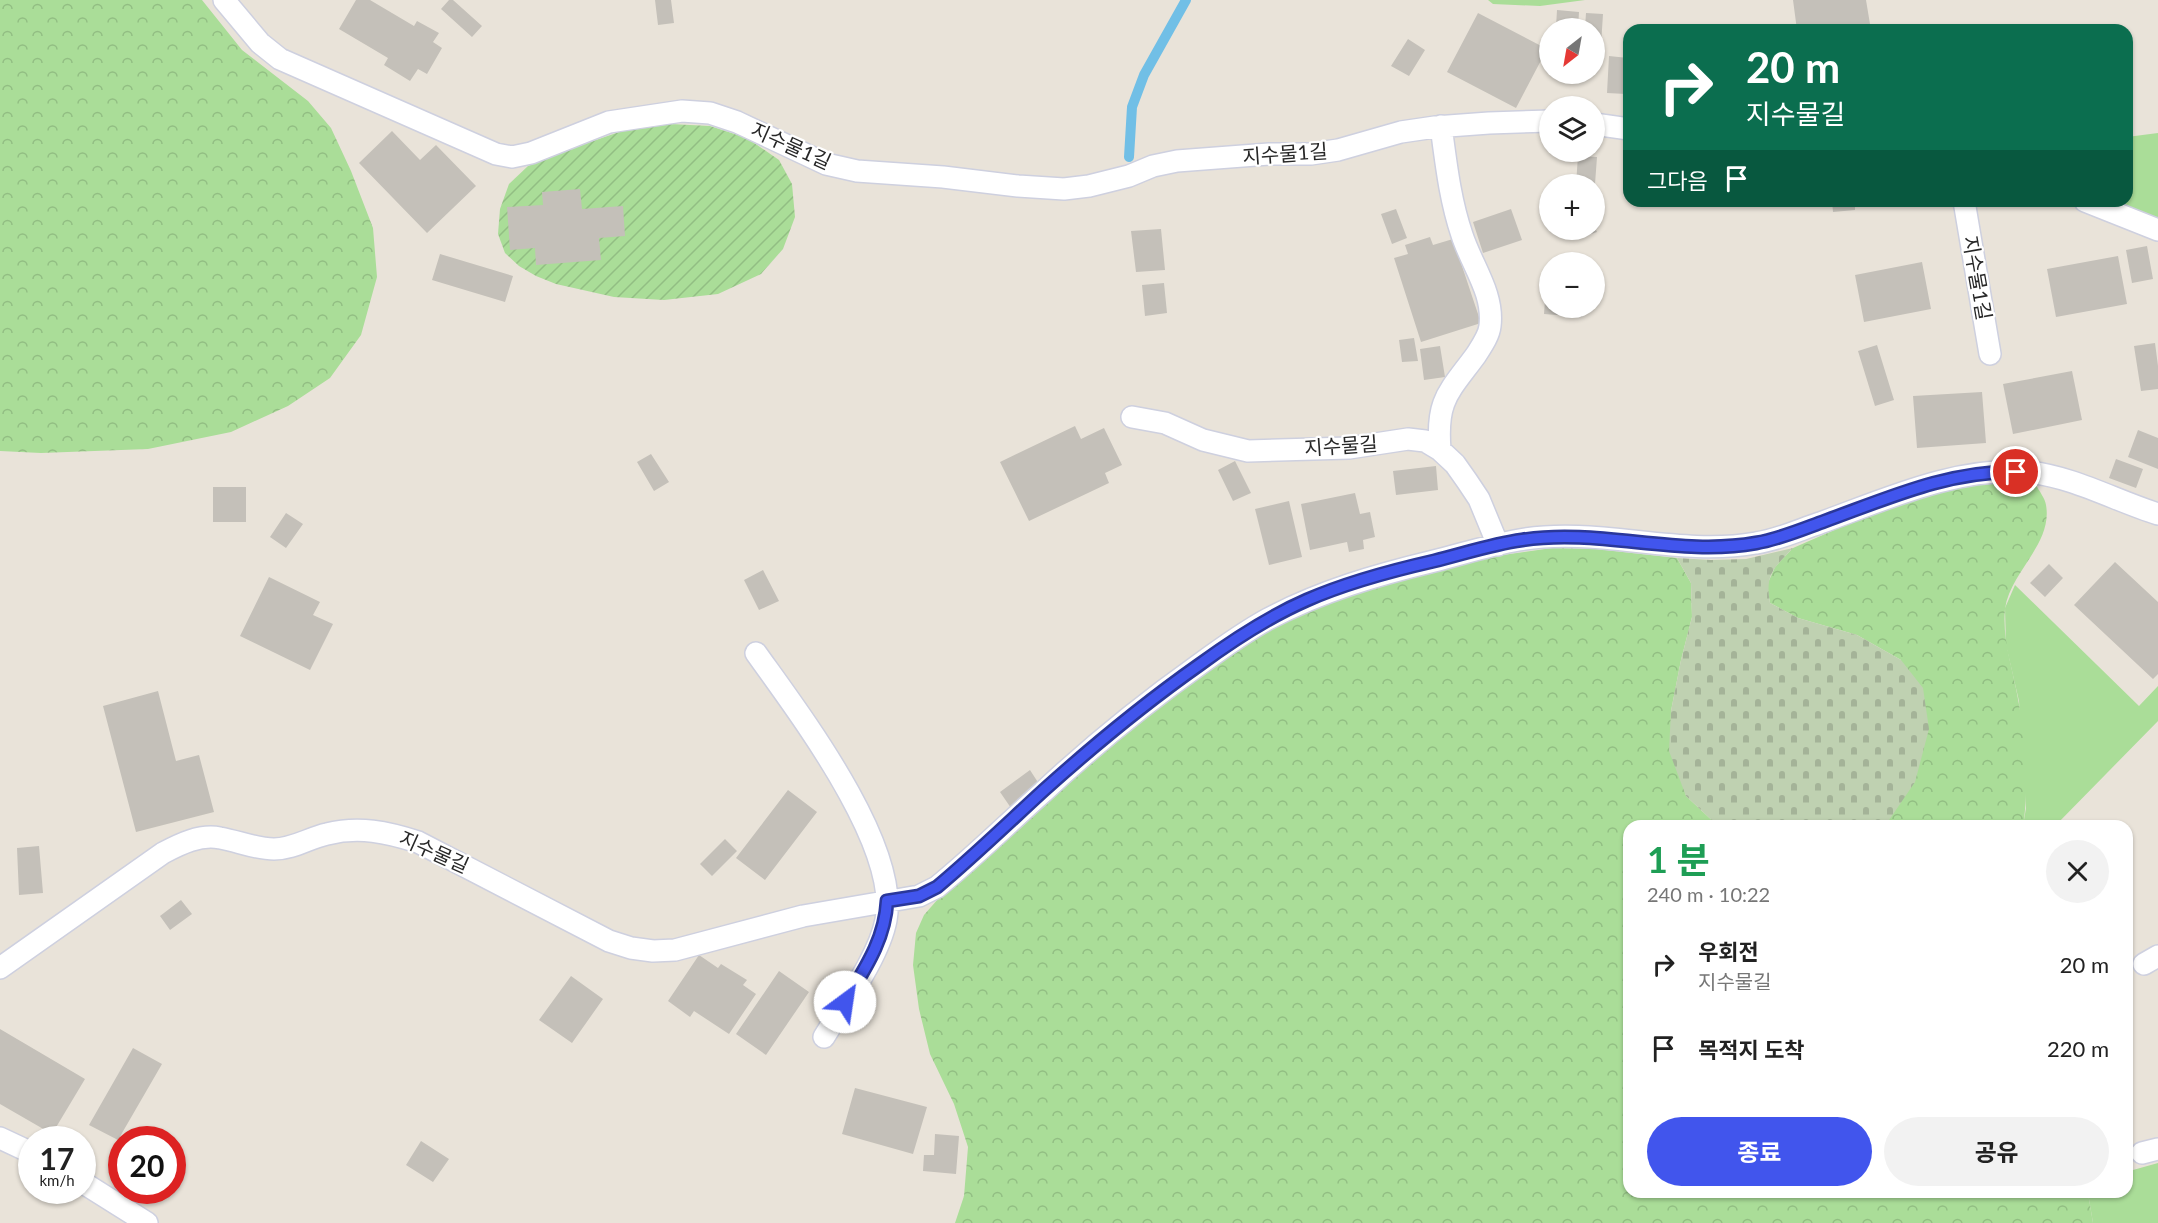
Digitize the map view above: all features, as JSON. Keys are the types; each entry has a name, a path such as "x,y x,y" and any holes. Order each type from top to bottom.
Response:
{"lane":[{"name":"지수물1길","path":"224,0 260,44 279,59 496,154 512,157 531,153 609,122 682,111 710,113 737,122 826,164 857,171 1064,189 1099,184 1129,176 1153,166 1177,161 1329,151 1401,132 1441,126 1539,122"},
{"path":"1440,450 1441,408 1449,390 1480,348 1490,328 1490,302 1462,237 1454,206 1441,126"},
{"path":"1605,126 1623,128"},
{"name":"지수물1길","path":"1965,207 1990,354"},
{"path":"2100,207 2158,230"},
{"name":"지수물길","path":"1132,417 1164,423 1203,440 1248,451 1349,448 1408,439 1425,441 1440,450 1455,464 1479,499 1498,545"},
{"name":"지수물길","path":"0,968 163,853 181,843 200,838 218,837 260,848 276,849 348,830 390,833 418,842 609,941 631,948 653,951 675,950 803,916 919,896 937,887 1046,789 1166,688 1225,646 1265,621 1306,600 1394,570 1521,540 1563,537 1719,547 1757,543 1790,534 1925,485 2001,472 2032,472 2062,480 2158,514"},
{"path":"756,653 831,761 871,839 882,870 887,901 886,920 879,942 824,1037"},
{"path":"0,1138 18,1146"},
{"path":"96,1191 147,1223"}],"green space":[{"path":"0,0 202,0 242,50 308,101 331,128 351,171 373,228 377,277 361,335 330,378 288,406 231,432 148,449 41,453 0,451"},
{"path":"1488,0 1585,0 1540,6 1493,4"},
{"path":"670,124 710,126 747,138 779,160 792,184 795,217 783,249 761,274 718,294 664,300 614,297 556,284 536,276 519,266 505,253 498,234 500,209 509,184 528,166 625,130"},
{"path":"2158,133 2158,221 2124,207 2133,207 2133,136"},
{"path":"2007,482 2036,485 2046,505 2043,532 2008,596 2004,621 2024,746 2026,797 2024,820 1886,820 1901,660 1857,635 1798,618 1770,603 1767,585 1775,567 1793,548 1880,510 1968,484"},
{"path":"1552,548 1596,549 1677,558 1691,583 1692,617 1671,711 1686,796 1712,820 1623,820 1623,1198 2089,1198 2093,1223 955,1223 964,1196 968,1147 954,1104 930,1054 919,1009 913,965 916,933 924,915 938,899 1174,691 1268,629 1310,608 1474,559"},
{"path":"1793,548 1772,572 1769,585 1770,603 1798,618 1857,635 1901,660 1923,688 1929,729 1915,782 1889,820 1712,820 1686,796 1669,751 1671,711 1692,617 1691,583 1677,558 1746,559"},
{"path":"2015,585 2139,706 2158,686 2158,721 2061,820 2024,820 2026,808 2019,701 2006,645 2005,608"},
{"path":"2158,1163 2158,1223 2093,1223 2089,1198 2133,1198 2133,1170"}],"building":[{"path":"356,0 370,0 414,26 417,21 439,33 433,42 442,48 427,74 418,69 410,81 384,65 388,58 339,29"},
{"path":"449,0 453,0 482,26 472,37 441,9"},
{"path":"655,0 671,0 674,23 658,25"},
{"path":"1793,0 1866,0 1870,24 1796,24"},
{"path":"1557,10 1579,12 1579,18 1557,18"},
{"path":"1478,13 1539,45 1539,64 1516,108 1447,72"},
{"path":"1586,13 1603,14 1603,18 1586,18"},
{"path":"1408,39 1425,50 1409,76 1391,66"},
{"path":"1609,56 1623,57 1623,94 1607,93"},
{"path":"392,131 420,160 436,145 476,186 427,233 359,163"},
{"path":"1578,162 1597,162 1596,174 1577,174"},
{"path":"580,189 582,209 623,206 625,236 599,238 601,260 536,265 535,248 510,250 507,207 543,205 542,192"},
{"path":"1833,207 1855,207 1855,210 1833,212"},
{"path":"1396,209 1407,238 1392,244 1381,214"},
{"path":"1511,209 1522,240 1483,253 1473,222"},
{"path":"1161,229 1165,270 1136,272 1131,231"},
{"path":"1430,237 1433,245 1453,239 1481,323 1421,342 1394,258 1408,254 1405,245"},
{"path":"2147,246 2153,279 2132,283 2126,250"},
{"path":"440,254 513,276 505,302 432,280"},
{"path":"2118,256 2127,304 2056,317 2047,269"},
{"path":"1922,262 1931,309 1864,322 1855,275"},
{"path":"1164,283 1167,313 1145,316 1142,285"},
{"path":"1414,338 1418,361 1402,362 1399,340"},
{"path":"2155,343 2158,389 2141,391 2134,346"},
{"path":"1877,345 1894,400 1875,406 1858,351"},
{"path":"1440,346 1445,377 1424,380 1420,349"},
{"path":"2072,371 2082,420 2013,434 2003,384"},
{"path":"1982,392 1986,443 1917,448 1913,396"},
{"path":"1075,426 1081,439 1104,428 1122,465 1105,473 1109,483 1029,521 1000,462"},
{"path":"2138,430 2158,438 2158,469 2128,457"},
{"path":"651,454 669,482 654,491 637,462"},
{"path":"2116,459 2143,469 2136,488 2109,478"},
{"path":"1235,461 1251,493 1233,501 1218,470"},
{"path":"1436,466 1438,490 1396,495 1393,471"},
{"path":"213,487 246,487 246,522 213,522"},
{"path":"1355,493 1360,514 1370,512 1375,537 1363,540 1364,549 1349,552 1347,542 1310,550 1301,504"},
{"path":"1289,501 1302,557 1269,565 1255,509"},
{"path":"286,513 303,524 286,548 270,537"},
{"path":"2115,562 2158,602 2158,674 2153,679 2074,605"},
{"path":"2049,564 2063,578 2045,597 2030,583"},
{"path":"763,570 779,601 759,610 744,580"},
{"path":"269,577 320,602 313,615 333,624 310,670 240,636"},
{"path":"158,691 176,761 199,755 214,812 136,832 103,706"},
{"path":"1030,770 1041,787 1011,808 1000,792"},
{"path":"788,790 817,812 765,880 736,858"},
{"path":"725,839 737,851 712,876 700,864"},
{"path":"39,846 43,893 19,895 17,848"},
{"path":"181,900 192,914 170,930 160,916"},
{"path":"699,955 718,968 721,964 747,980 743,985 756,994 729,1034 694,1011 690,1017 668,1001"},
{"path":"779,971 809,992 766,1055 736,1034"},
{"path":"571,976 603,999 572,1043 539,1020"},
{"path":"0,1029 85,1079 57,1126 38,1126 0,1104"},
{"path":"133,1048 162,1064 126,1126 108,1126 108,1135 96,1129 96,1126 89,1125"},
{"path":"855,1088 927,1107 913,1154 842,1134"},
{"path":"935,1134 959,1136 956,1174 923,1171 924,1155 934,1155"},
{"path":"421,1141 449,1159 433,1182 406,1165"}],"waterway":[{"path":"1129,157 1132,107 1144,75 1186,0"}],"route":[{"path":"845,1002 879,942 886,920 887,901 919,896 937,887 1046,789 1166,688 1225,646 1265,621 1306,600 1394,570 1521,540 1563,537 1719,547 1757,543 1790,534 1925,485 1967,476 2016,472"}]}
